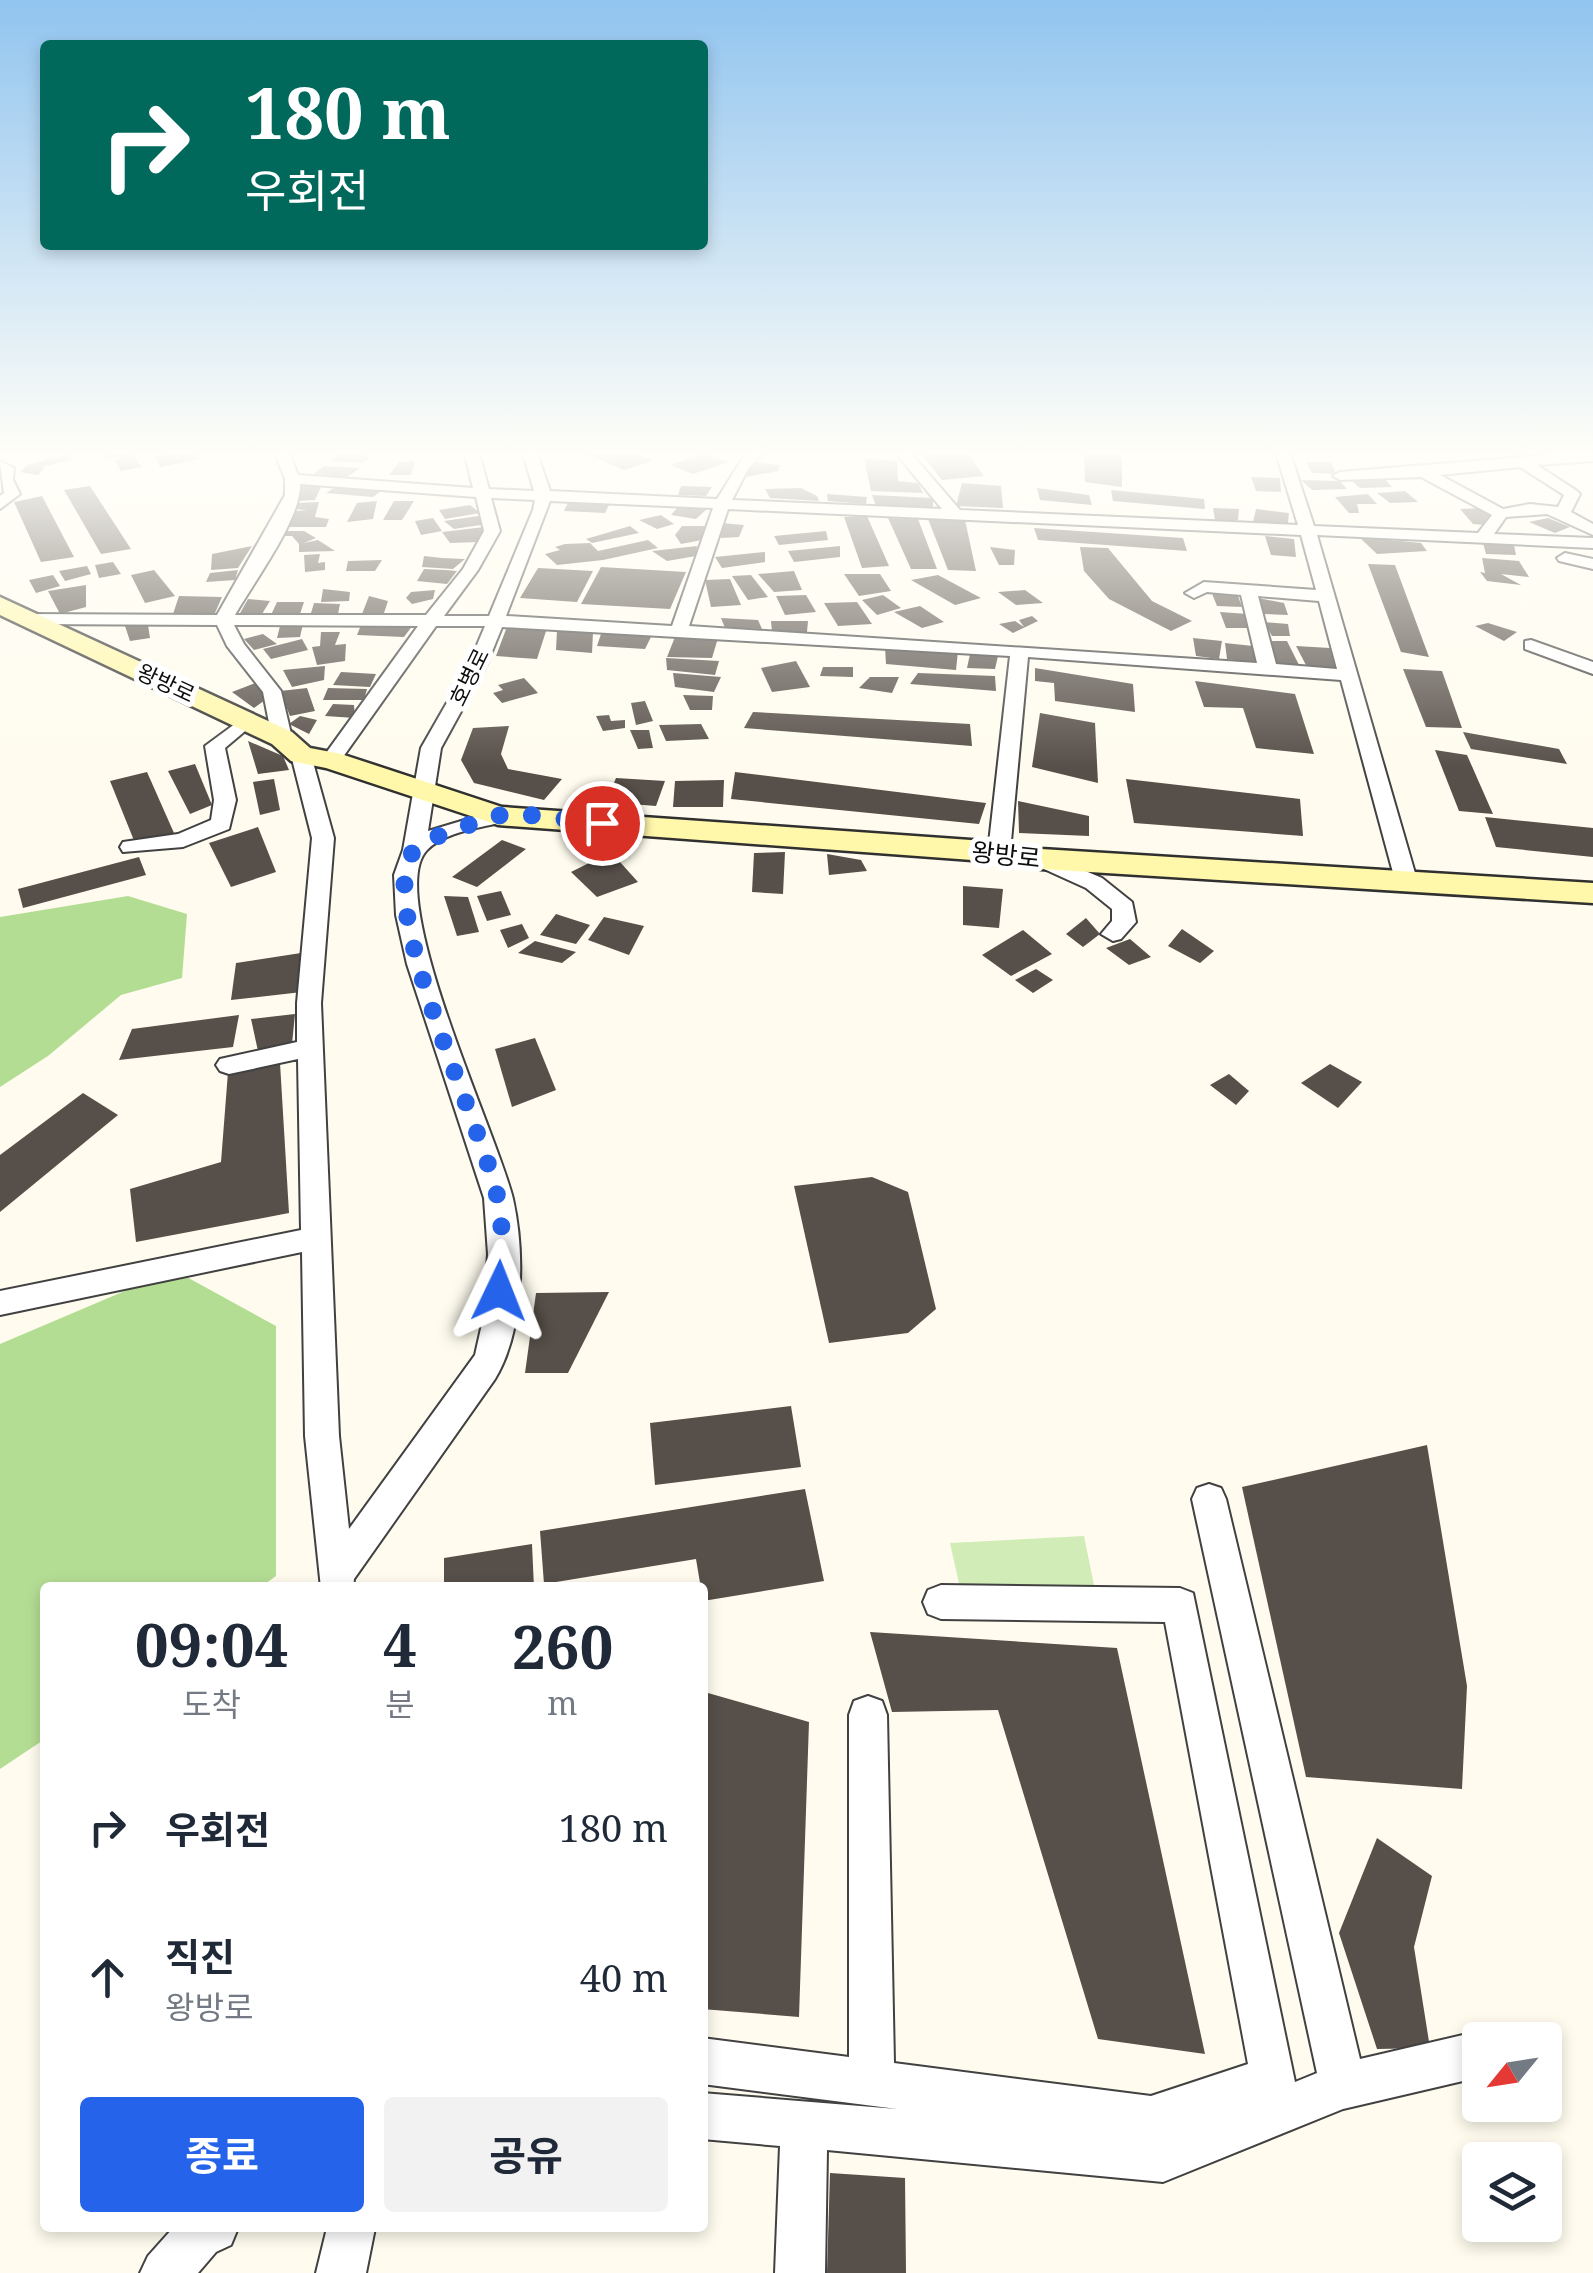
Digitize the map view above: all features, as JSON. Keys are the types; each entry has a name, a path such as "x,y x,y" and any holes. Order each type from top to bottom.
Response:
{"main road":[{"name":"왕방로","path":"0,604 304,751 498,816 999,852 1041,859 1593,893"}],"street":[{"path":"223,620 261,556"},
{"path":"304,751 430,620 478,556"},
{"name":"호병로","path":"337,1581 492,1354 502,1260 498,1199 446,1038 425,989 410,934 404,871 414,850 431,748 478,664 521,556"},
{"path":"679,631 705,556"},
{"path":"1316,556 1406,880"},
{"path":"1564,558 1593,564"},
{"path":"1194,593 1204,587 1327,596"},
{"path":"1248,590 1268,669"},
{"path":"26,619 494,620 1349,675"},
{"path":"223,620 236,646 272,690 304,751 323,838 309,1003 322,1436 337,1581"},
{"path":"1530,645 1593,668"},
{"path":"999,852 1020,651"},
{"path":"131,847 182,840 221,824 225,800 215,746 246,721"},
{"path":"414,850 440,836 498,816"},
{"path":"1041,859 1094,883 1124,907 1124,922 1114,934"},
{"path":"229,1065 310,1048"},
{"path":"0,1303 314,1238"},
{"path":"1209,1499 1343,2086"},
{"path":"708,2062 1151,2119 1274,2078 1180,1605 941,1602"},
{"path":"868,1715 872,2081"},
{"path":"708,2116 1163,2158 1343,2086 1462,2058"},
{"path":"800,2273 804,2123"},
{"path":"166,2273 205,2232"},
{"path":"340,2273 349,2232"}],"green space":[{"path":"128,896 187,914 182,978 121,995 48,1056 0,1087 0,917"},
{"path":"174,1270 276,1326 276,1576 268,1582 40,1582 40,1742 0,1769 0,1344"},
{"path":"1084,1536 1094,1585 960,1588 950,1543"}],"building":[{"path":"38,556 74,557 41,562"},
{"path":"212,556 246,556 238,568 211,570"},
{"path":"304,556 320,556 318,563 325,562 325,570 305,572"},
{"path":"424,556 465,559 453,569 422,567"},
{"path":"547,556 621,556 603,560 557,565"},
{"path":"660,556 696,556 667,561"},
{"path":"765,556 765,562 722,568 715,557"},
{"path":"791,556 840,556 840,557 794,562"},
{"path":"858,556 885,556 889,566 862,568"},
{"path":"905,556 932,556 937,569 911,569"},
{"path":"943,556 973,556 976,571 948,570"},
{"path":"995,556 1015,556 1014,565 999,565"},
{"path":"1082,556 1115,556 1152,601 1192,621 1171,631 1109,599 1084,571"},
{"path":"1482,558 1519,561 1529,577 1501,574 1521,585 1487,581 1480,572 1485,573"},
{"path":"382,560 375,571 346,571 348,561"},
{"path":"113,562 121,574 99,578 95,565"},
{"path":"1368,564 1395,565 1429,657 1401,652"},
{"path":"87,566 91,574 65,581 59,571"},
{"path":"601,567 686,572 670,609 581,604"},
{"path":"538,568 593,571 577,602 520,598"},
{"path":"424,569 457,571 447,584 417,581"},
{"path":"154,570 175,596 145,603 131,575"},
{"path":"238,570 235,580 206,582 210,573"},
{"path":"794,571 802,590 774,592 758,574"},
{"path":"844,574 880,574 891,591 859,596"},
{"path":"53,575 60,586 36,593 29,580"},
{"path":"751,575 768,597 748,600 732,576"},
{"path":"938,575 981,598 955,605 911,580"},
{"path":"730,579 741,605 711,607 705,580"},
{"path":"86,585 86,607 60,614 48,591"},
{"path":"323,589 350,592 349,601 321,602"},
{"path":"435,590 433,599 412,604 406,598 411,592"},
{"path":"1025,590 1043,603 1016,605 998,592"},
{"path":"1211,591 1238,596 1242,607 1217,606"},
{"path":"806,595 816,612 785,615 776,596"},
{"path":"883,595 901,608 877,615 862,600"},
{"path":"179,596 222,597 215,613 173,614"},
{"path":"369,596 388,601 384,613 362,614"},
{"path":"1258,598 1284,603 1288,615 1264,614"},
{"path":"248,599 270,601 262,614 239,615"},
{"path":"277,602 304,602 300,614 271,615"},
{"path":"857,602 872,624 838,626 824,603"},
{"path":"314,603 340,604 338,614 311,613"},
{"path":"920,606 944,622 922,628 894,612"},
{"path":"1220,612 1248,614 1248,628 1226,628"},
{"path":"1032,616 1038,621 1013,633 999,624 1015,621 1024,627 1019,620"},
{"path":"721,618 758,620 762,629 725,628"},
{"path":"771,621 808,621 807,632 772,632"},
{"path":"281,622 303,624 300,637 277,638"},
{"path":"1264,622 1288,624 1290,636 1272,636"},
{"path":"1488,623 1517,632 1504,641 1475,626"},
{"path":"508,624 548,625 537,659 496,656"},
{"path":"148,625 150,638 130,641 125,626"},
{"path":"361,625 413,625 404,637 357,635"},
{"path":"557,630 593,632 592,653 556,650"},
{"path":"602,631 652,635 645,649 597,646"},
{"path":"321,632 340,632 335,645 346,644 345,661 317,665 312,647 320,646"},
{"path":"263,634 277,644 254,650 244,639"},
{"path":"675,637 718,638 712,658 667,657"},
{"path":"1193,638 1222,641 1219,659 1196,656"},
{"path":"302,639 308,650 271,659 263,649"},
{"path":"1267,641 1287,641 1299,665 1278,666"},
{"path":"1225,643 1253,646 1257,663 1227,659"},
{"path":"1296,646 1330,648 1335,667 1307,667"},
{"path":"885,647 958,651 956,670 886,664"},
{"path":"970,654 998,656 995,669 967,668"},
{"path":"666,658 719,661 715,675 667,670"},
{"path":"796,661 810,687 772,692 761,668"},
{"path":"325,666 324,680 292,687 283,670"},
{"path":"823,667 853,667 853,677 820,676"},
{"path":"1035,668 1133,684 1135,712 1055,701 1054,683 1035,681"},
{"path":"1403,669 1442,671 1462,728 1426,727"},
{"path":"341,672 376,674 370,687 333,685"},
{"path":"673,673 721,677 714,692 675,687"},
{"path":"918,673 995,676 996,691 910,684"},
{"path":"870,677 899,677 892,693 859,688"},
{"path":"524,678 538,693 502,703 493,693 503,690 498,685"},
{"path":"1195,681 1295,694 1314,754 1256,748 1243,708 1204,707"},
{"path":"258,682 265,700 254,708 232,692"},
{"path":"307,688 315,711 290,716 280,691"},
{"path":"328,688 367,689 364,700 323,700"},
{"path":"683,695 713,696 712,710 690,710"},
{"path":"645,701 653,721 636,725 631,703"},
{"path":"333,704 354,705 355,718 325,716"},
{"path":"753,712 970,724 972,746 744,728"},
{"path":"1040,713 1095,723 1098,783 1032,767"},
{"path":"609,715 611,721 625,720 625,728 603,731 596,716"},
{"path":"300,716 317,720 309,734 289,724"},
{"path":"701,724 709,739 666,741 659,725"},
{"path":"509,726 501,754 508,769 562,779 544,800 474,783 461,760 473,728"},
{"path":"630,730 649,730 653,748 638,749"},
{"path":"1463,732 1559,749 1567,764 1471,749"},
{"path":"248,741 283,756 289,770 258,774"},
{"path":"1435,750 1467,755 1493,814 1459,811"},
{"path":"195,764 212,805 190,814 168,771"},
{"path":"147,772 174,833 135,843 110,781"},
{"path":"735,772 986,803 979,824 731,799"},
{"path":"616,778 665,781 656,806 606,802"},
{"path":"274,779 280,810 260,815 253,782"},
{"path":"1126,779 1300,799 1303,836 1134,823"},
{"path":"724,780 723,807 673,807 675,781"},
{"path":"1018,801 1089,816 1089,836 1019,833"},
{"path":"1485,817 1593,828 1593,857 1496,847"},
{"path":"258,827 276,872 231,887 209,843"},
{"path":"502,840 526,849 477,887 452,877"},
{"path":"611,852 638,882 597,897 571,872"},
{"path":"785,852 783,894 752,892 754,853"},
{"path":"827,854 861,860 867,871 829,875"},
{"path":"139,857 146,875 23,908 18,889"},
{"path":"963,886 1003,889 999,928 963,925"},
{"path":"501,891 511,915 487,921 477,896"},
{"path":"444,896 468,897 479,932 457,936"},
{"path":"556,914 590,925 576,944 540,935"},
{"path":"604,917 644,926 629,955 588,940"},
{"path":"1086,918 1100,934 1083,947 1066,934"},
{"path":"522,924 529,938 508,948 500,930"},
{"path":"1182,929 1214,951 1200,963 1168,946"},
{"path":"1023,930 1052,954 1011,976 982,955"},
{"path":"1130,939 1151,957 1129,965 1106,948"},
{"path":"535,941 576,952 562,963 518,953"},
{"path":"301,953 302,992 231,1000 236,963"},
{"path":"1036,969 1053,980 1033,993 1015,980"},
{"path":"295,1014 292,1044 258,1051 251,1019"},
{"path":"239,1015 233,1047 119,1060 132,1029"},
{"path":"535,1038 556,1090 512,1107 495,1049"},
{"path":"280,1063 289,1213 136,1242 130,1189 221,1162 228,1072"},
{"path":"1330,1064 1362,1082 1338,1108 1301,1083"},
{"path":"1229,1074 1249,1091 1236,1105 1210,1085"},
{"path":"83,1093 118,1115 0,1212 0,1155"},
{"path":"872,1177 908,1192 936,1309 908,1333 829,1343 794,1186"},
{"path":"609,1292 568,1373 525,1373 536,1293"},
{"path":"791,1406 801,1467 655,1485 650,1423"},
{"path":"1427,1445 1467,1686 1462,1789 1306,1777 1242,1487"},
{"path":"805,1489 824,1581 708,1600 708,1582 700,1582 696,1559 544,1582 540,1531"},
{"path":"532,1544 534,1582 444,1582 444,1558"},
{"path":"870,1632 1117,1648 1205,2054 1098,2039 998,1710 892,1712"},
{"path":"708,1693 809,1722 799,2017 708,2009"},
{"path":"1377,1838 1432,1876 1414,1947 1430,2048 1377,2049 1339,1933"},
{"path":"830,2173 905,2178 906,2273 827,2273"}],"route":[{"path":"499,1291 502,1260 498,1199 446,1038 425,989 410,934 404,871 414,850 440,836 498,816 602,823"}]}
